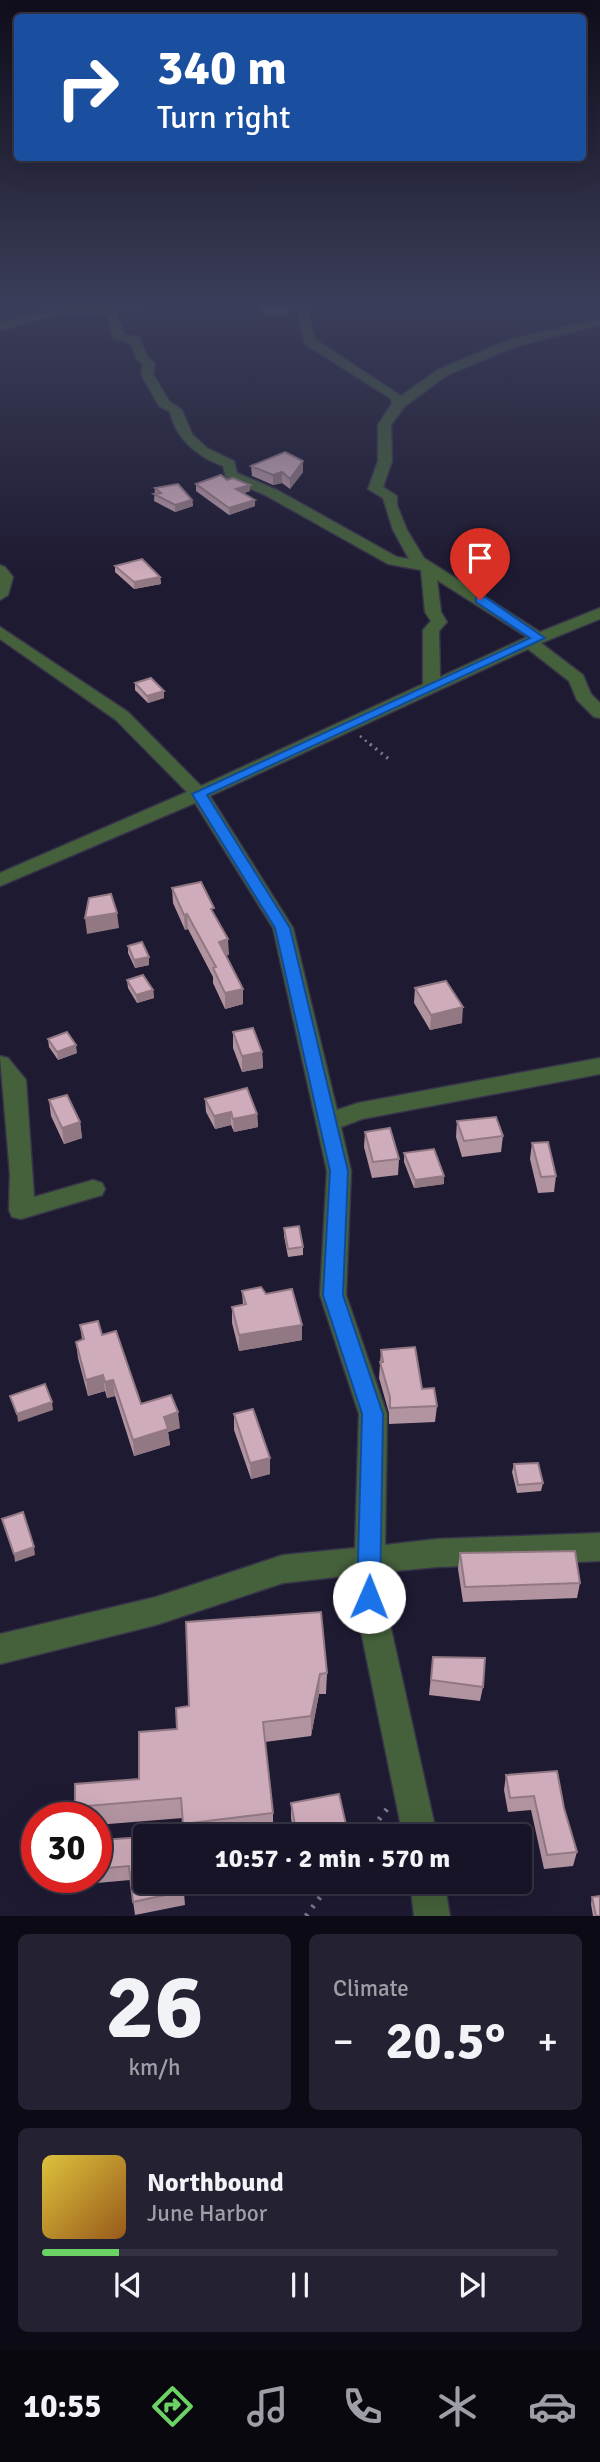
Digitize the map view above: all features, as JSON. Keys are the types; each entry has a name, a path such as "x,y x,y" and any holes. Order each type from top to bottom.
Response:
{"street":[{"path":"160,396 164,403 176,410 178,423 211,458 229,464 231,475 272,493 393,561 428,566"},
{"path":"394,396 399,404"},
{"path":"409,396 391,412 381,429 385,466 375,489 390,496 390,505 400,530 418,561 534,640 578,679 583,696 600,713"},
{"path":"428,566 433,612 439,622 431,630 432,687"},
{"path":"0,570 5,577 0,595"},
{"path":"0,880 199,794 534,640 600,613"},
{"path":"0,632 122,716 199,794 283,928 339,1171 333,1295 373,1414 369,1597 417,1824"},
{"path":"0,1064 15,1080 22,1174 21,1210 93,1189"},
{"path":"328,1123 358,1111 600,1066"},
{"path":"0,1648 156,1611 283,1569 437,1553 600,1547"},
{"path":"429,1894 432,1916"}],"path":[{"path":"348,725 390,760"},
{"path":"306,1916 322,1894"}],"building":[{"path":"285,452 303,461 290,479 282,472 273,475 251,466"},
{"path":"221,475 227,480 233,478 250,485 236,489 255,500 229,508 196,484"},
{"path":"178,484 192,500 175,505 154,494 161,493 155,488"},
{"path":"142,559 160,577 134,582 115,566"},
{"path":"151,678 164,691 147,696 135,683"},
{"path":"201,882 214,908 211,909 228,939 219,942 243,989 225,993 213,968 216,967 187,914 184,915 172,888"},
{"path":"111,894 117,913 85,918 89,898"},
{"path":"142,942 149,957 134,960 128,946"},
{"path":"143,975 153,990 136,995 127,980"},
{"path":"446,981 463,1007 431,1015 415,988"},
{"path":"253,1028 262,1052 242,1056 233,1032"},
{"path":"67,1032 76,1045 57,1052 48,1039"},
{"path":"247,1088 257,1114 233,1119 231,1112 214,1116 205,1099"},
{"path":"67,1095 80,1122 62,1128 49,1100"},
{"path":"496,1117 503,1136 464,1141 457,1121"},
{"path":"390,1128 399,1159 373,1162 365,1132"},
{"path":"548,1142 556,1176 541,1177 532,1143"},
{"path":"434,1149 444,1176 415,1180 404,1153"},
{"path":"299,1226 303,1247 288,1249 284,1228"},
{"path":"261,1287 266,1294 292,1289 302,1325 239,1335 232,1307 246,1304 242,1291"},
{"path":"98,1321 102,1335 116,1331 141,1404 171,1395 178,1412 164,1417 168,1429 133,1440 113,1380 105,1382 103,1375 86,1380 76,1342 84,1339 80,1325"},
{"path":"415,1347 422,1389 434,1388 437,1406 390,1408 390,1397 380,1362 383,1362 381,1350"},
{"path":"45,1384 52,1402 17,1414 10,1396"},
{"path":"253,1409 270,1458 250,1463 234,1414"},
{"path":"538,1463 543,1483 518,1485 514,1464"},
{"path":"23,1512 34,1547 14,1554 2,1519"},
{"path":"575,1551 580,1583 465,1587 460,1553"},
{"path":"321,1612 327,1673 320,1674 311,1716 263,1722 273,1813 183,1824 181,1798 112,1804 75,1802 75,1784 139,1779 139,1732 177,1729 176,1708 189,1706 186,1622"},
{"path":"433,1657 485,1658 483,1687 431,1680"},
{"path":"557,1771 577,1852 547,1855 534,1796 510,1798 506,1775"},
{"path":"339,1794 346,1824 295,1824 291,1803"},
{"path":"133,1838 133,1894 170,1894 133,1902 129,1866 112,1868 112,1839"},
{"path":"600,1896 600,1916 596,1916 592,1897"}],"route":[{"path":"369,1597 373,1414 333,1295 339,1171 283,928 199,794 539,638 480,600"}]}
